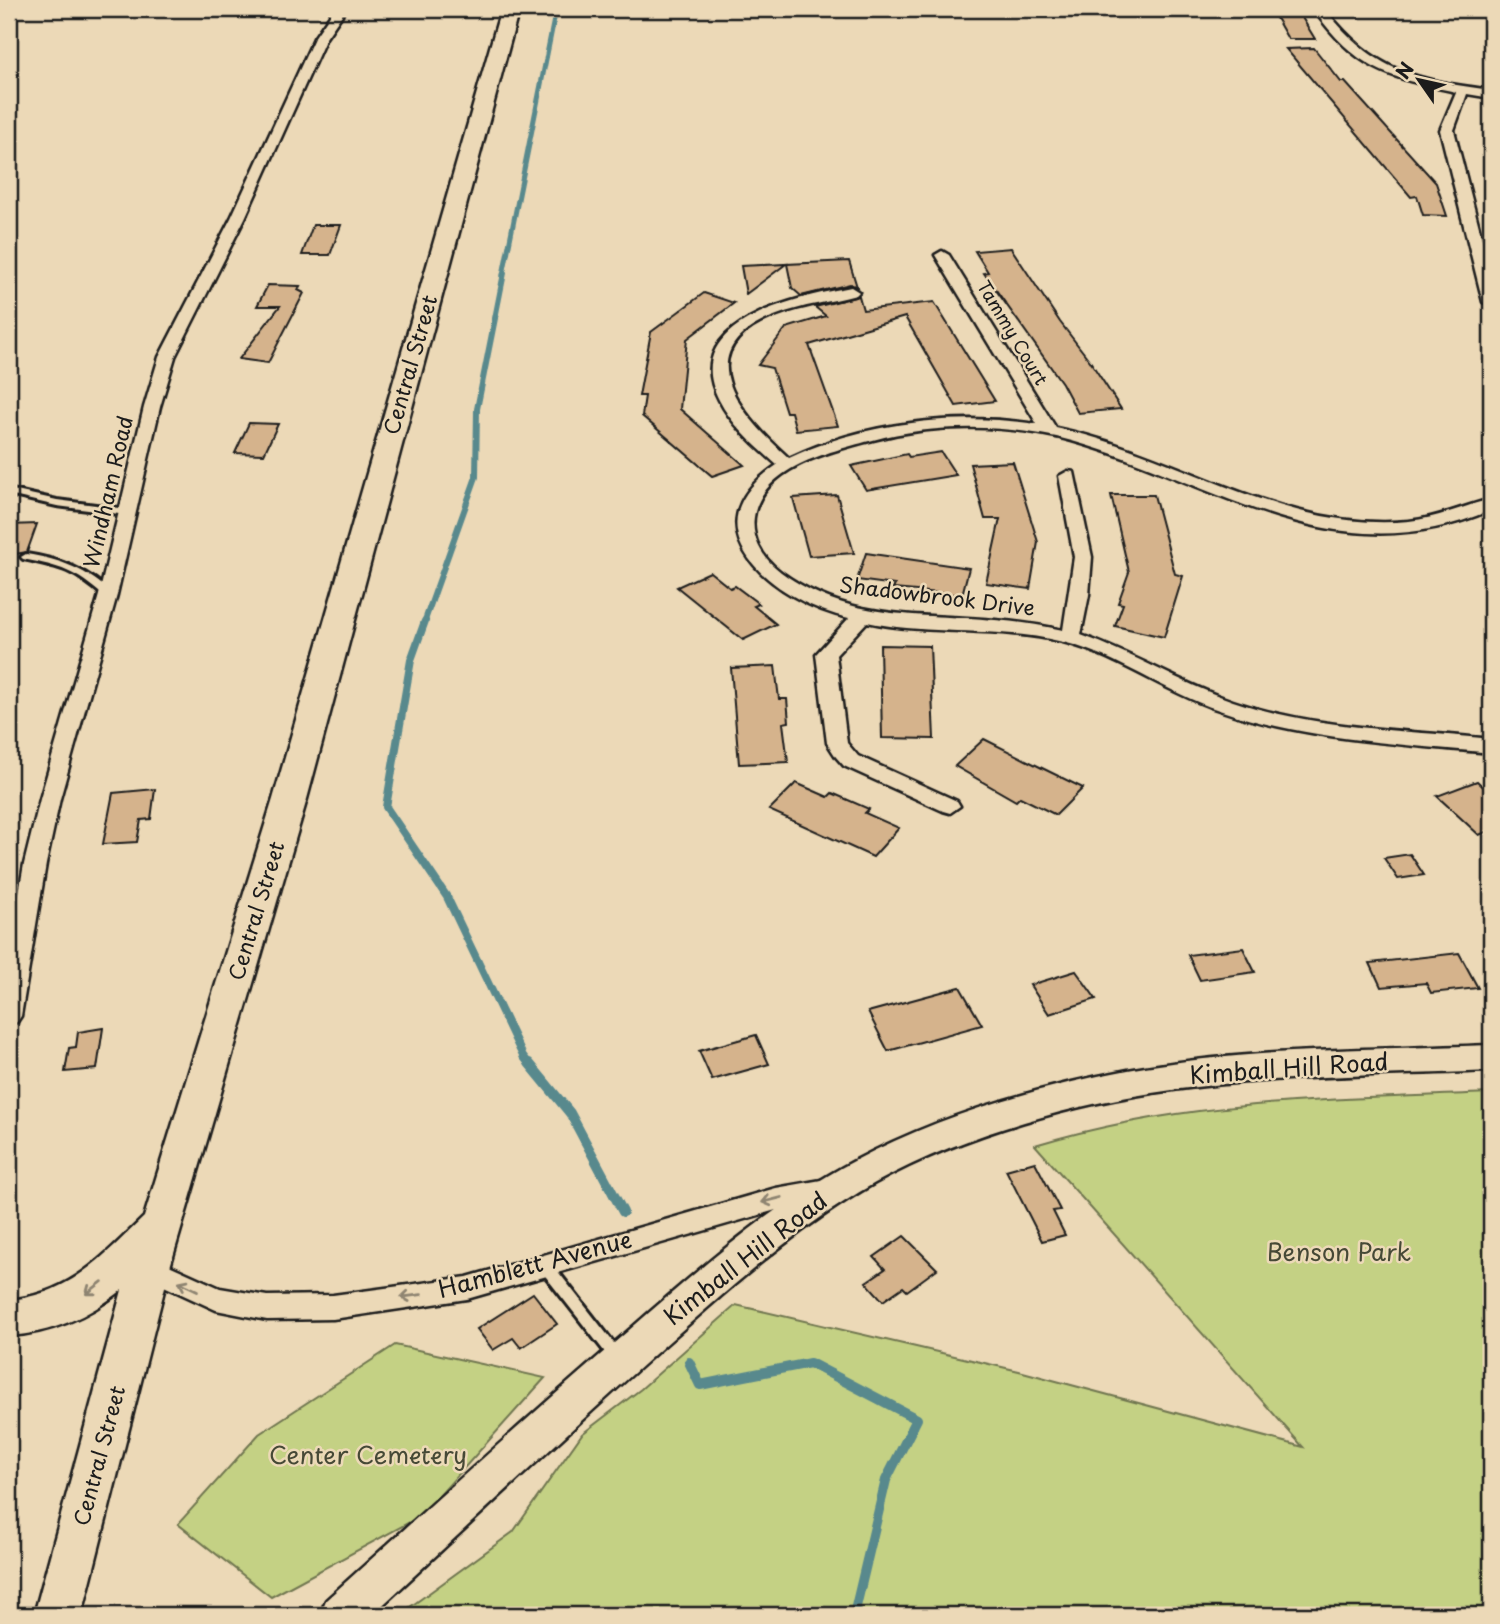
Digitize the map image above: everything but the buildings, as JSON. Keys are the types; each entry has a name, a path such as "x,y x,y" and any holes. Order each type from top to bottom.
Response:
{"main road":[{"name":"Central Street","path":"58,1615 149,1267 290,799 510,9"},
{"path":"9,1318 52,1312 83,1296 119,1269 163,1225"}],"street":[{"name":"Windham Road","path":"9,1016 50,799 108,595 167,357 238,218 320,38 337,9"},
{"path":"1319,9 1350,47 1371,62 1396,74 1491,94"},
{"path":"1463,90 1449,119 1448,143 1491,302"},
{"name":"Tammy Court","path":"942,255 1049,430"},
{"path":"787,465 757,441 737,419 719,385 719,360 733,337 769,310 807,298 851,292"},
{"name":"Shadowbrook Drive","path":"1491,505 1455,520 1404,527 1359,527 1314,521 1273,512 1110,448 1049,430 957,425 920,426 862,437 787,465 767,480 749,505 745,532 754,554 774,577 804,597 864,615 1011,626 1071,638 1197,695 1260,716 1491,747"},
{"path":"1068,476 1083,566 1071,638"},
{"path":"864,615 842,634 826,654 837,743 851,761 950,806"},
{"name":"Kimball Hill Road","path":"341,1615 620,1361 772,1233 839,1186 953,1133 1016,1111 1081,1093 1148,1080 1230,1070 1491,1058"},
{"name":"Hamblett Avenue","path":"149,1267 216,1299 267,1308 333,1307 467,1288 776,1199 839,1186"}],"lane":[{"path":"12,493 68,505 127,512"},
{"path":"26,557 56,561 75,568 108,595"},
{"path":"544,1264 620,1361"}],"green space":[{"name":"Benson Park","path":"1491,1093 1491,1615 399,1615 513,1532 582,1434 641,1389 736,1305 1019,1371 1303,1447 1035,1145 1148,1118 1205,1110 1318,1100"},
{"name":"Center Cemetery","path":"395,1345 545,1378 421,1516 271,1597 178,1524 259,1434"}],"waterway":[{"path":"503,275 556,9"},
{"path":"424,623 476,477 477,409 504,273"},
{"path":"425,621 411,660 386,807 447,897 523,1056 530,1065"},
{"path":"529,1063 570,1113 623,1212"},
{"path":"689,1362 700,1385 810,1363 917,1419 886,1480 854,1615"}]}
